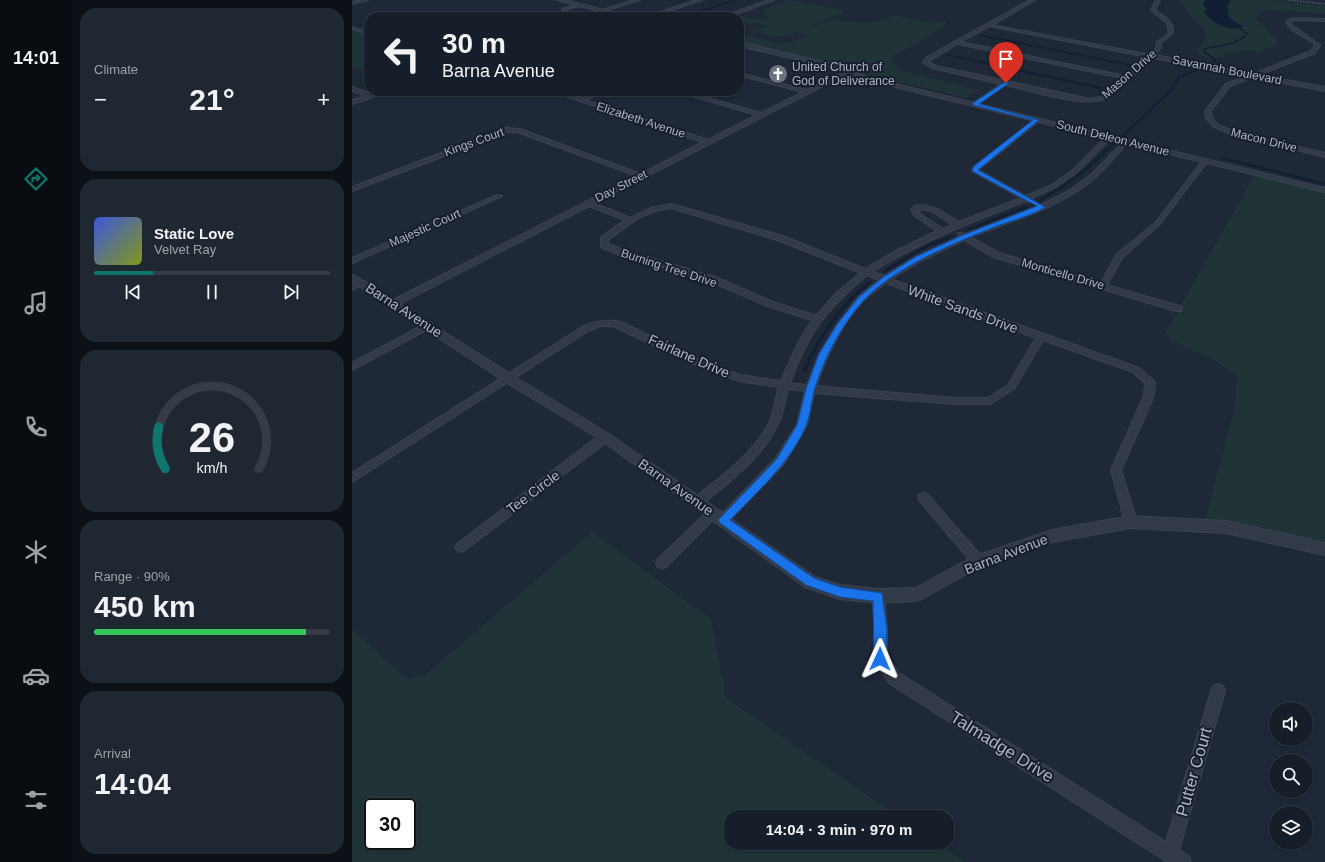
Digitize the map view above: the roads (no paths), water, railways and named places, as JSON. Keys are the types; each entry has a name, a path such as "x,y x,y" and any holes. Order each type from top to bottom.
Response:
{"street":[{"path":"352,3 366,0"},
{"path":"559,0 578,2 606,12"},
{"path":"598,12 638,0"},
{"path":"663,12 700,0"},
{"path":"738,12 772,0"},
{"name":"Mason Drive","path":"1033,0 929,58 925,62 934,67 1078,99 1094,100 1103,98 1158,49 1158,43 1169,36 1172,30 1169,22 1153,10 1158,0"},
{"path":"564,9 578,2"},
{"name":"Macon Drive","path":"1325,20 1294,19 1287,23 1290,28 1310,38 1318,45 1313,52 1228,85 1208,111 1209,118 1216,126 1236,134 1325,154"},
{"name":"Savannah Boulevard","path":"988,25 1325,89"},
{"path":"352,28 364,26"},
{"path":"352,28 364,32"},
{"path":"956,43 1125,78"},
{"name":"South Deleon Avenue","path":"744,45 832,66 848,72 1037,120 1325,190"},
{"name":"Day Street","path":"394,303 848,72"},
{"path":"744,75 808,92"},
{"path":"975,104 1006,83"},
{"path":"352,89 364,93"},
{"path":"352,102 371,96"},
{"name":"Elizabeth Avenue","path":"568,96 708,142"},
{"path":"580,100 591,96"},
{"path":"695,96 761,115"},
{"path":"1037,120 976,168 975,171 1042,207"},
{"name":"Kings Court","path":"352,189 506,130 518,130 642,176"},
{"path":"697,502 752,455 774,422 784,386 798,350 818,319 843,291 868,272 902,250 1027,199 1054,186 1075,171 1110,137"},
{"path":"662,563 779,462 802,425 810,389 823,354 841,325 861,299 885,280 918,259 964,237 1042,207 1071,192 1094,175 1126,141"},
{"path":"1103,286 1119,257 1158,223 1205,161"},
{"name":"Majestic Court","path":"352,261 499,196"},
{"path":"589,203 632,220"},
{"name":"White Sands Drive","path":"632,220 659,207 671,206 763,232 868,272 885,280 1136,370 1150,382 1149,396 1116,470 1131,522"},
{"path":"943,232 917,215 914,210 916,207 922,206 932,209 959,226"},
{"name":"Burning Tree Drive","path":"632,220 611,232 604,239 604,245 620,252 712,279 770,304 818,319"},
{"name":"Monticello Drive","path":"951,229 996,255 1179,309"},
{"name":"Barna Avenue","path":"352,277 357,286 394,303 508,378 605,437 810,582 840,592 878,596 918,594 978,561 1052,536 1131,522 1226,527 1325,549"},
{"name":"Fairlane Drive","path":"352,478 585,329 605,322 623,326 703,365 732,376 784,386 810,389 954,401 990,401 1011,387 1041,337"},
{"path":"352,367 429,325"},
{"name":"Tee Circle","path":"461,547 605,437"},
{"path":"923,497 978,561"},
{"name":"Talmadge Drive","path":"878,596 881,629 880,659 894,678 1183,862"},
{"name":"Putter Court","path":"1170,854 1218,691"}],"water":[{"path":"1205,0 1230,0 1227,7 1229,18 1244,27 1233,29 1216,23 1204,12 1207,9 1203,5"}],"waterway":[{"path":"699,12 735,0"},
{"path":"1210,65 1216,60 1205,53 1204,49 1232,43 1242,38 1247,34 1238,27"},
{"path":"980,35 1130,65"},
{"path":"948,55 1032,73"},
{"path":"1189,73 1202,68"},
{"path":"1027,72 1101,88"},
{"path":"1123,136 1171,90 1179,77 1192,72"},
{"path":"1091,165 1114,143"},
{"path":"1221,158 1249,165"},
{"path":"1041,200 1071,181 1092,164"},
{"path":"1249,165 1325,184"},
{"path":"968,230 1026,207"},
{"path":"885,271 923,248 950,237"},
{"path":"804,370 824,333 840,311 870,282"}],"railway":[{"path":"1288,0 1325,4"}],"place":[{"name":"United Church of God of Deliverance","path":"778,74"}]}
